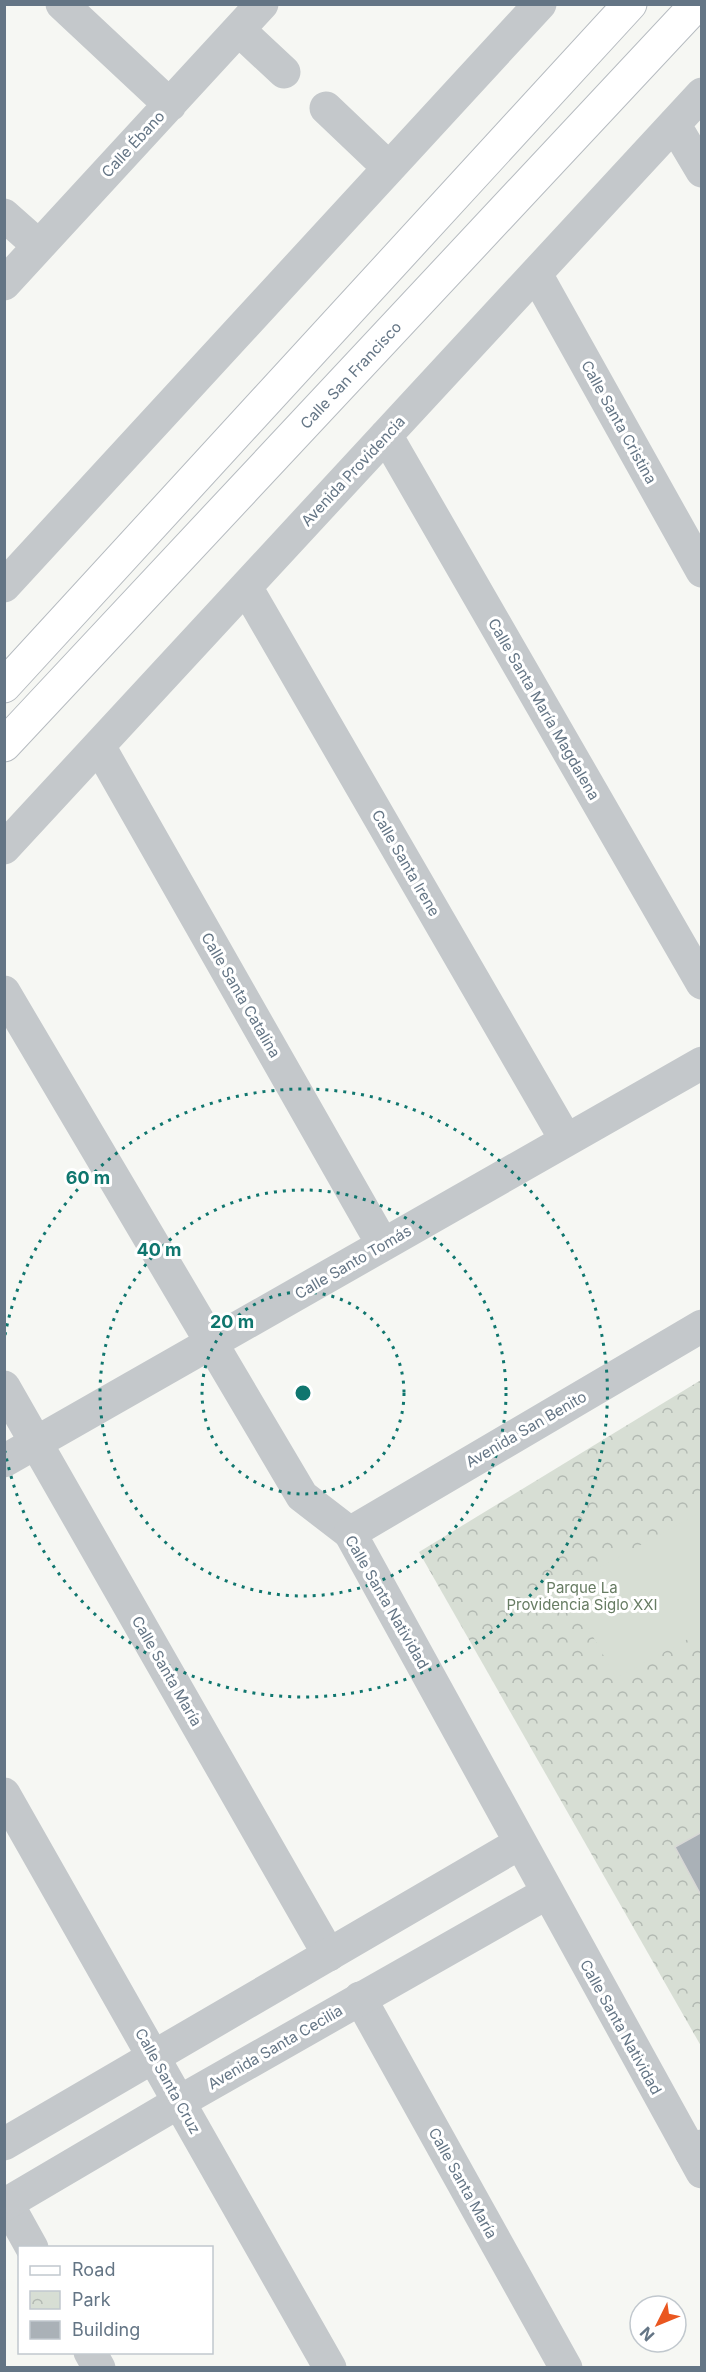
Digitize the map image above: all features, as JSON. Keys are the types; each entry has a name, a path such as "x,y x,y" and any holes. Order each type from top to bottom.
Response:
{"main road":[{"path":"4,686 630,4"},
{"name":"Calle San Francisco","path":"4,745 697,4"}],"street":[{"path":"62,4 170,105"},
{"name":"Calle Ébano","path":"4,284 262,4"},
{"path":"4,586 540,4"},
{"path":"239,30 284,72"},
{"name":"Avenida Providencia","path":"4,848 702,94"},
{"path":"327,108 389,168"},
{"path":"674,124 702,171"},
{"path":"4,215 39,246"},
{"name":"Calle Santa Cristina","path":"536,274 702,571"},
{"name":"Calle Santa María Magdalena","path":"386,435 702,983"},
{"name":"Calle Santa Irene","path":"246,587 566,1140"},
{"name":"Calle Santa Catalina","path":"99,746 383,1245"},
{"name":"Calle Santa Natividad","path":"4,992 302,1496 350,1533 547,1893 698,2157"},
{"name":"Calle Santo Tomás","path":"4,1461 702,1063"},
{"name":"Avenida San Benito","path":"350,1533 702,1326"},
{"name":"Calle Santa María","path":"4,1387 329,1955"},
{"name":"Calle Santa Cruz","path":"4,1794 330,2367"},
{"path":"4,2144 520,1843"},
{"name":"Avenida Santa Cecilia","path":"6,2204 179,2102 547,1893"},
{"name":"Calle Santa María","path":"360,1998 566,2367"},
{"path":"6,2204 31,2246"},
{"path":"91,2354 99,2367"}],"green space":[{"name":"Parque La Providencia Siglo XXI","path":"701,1380 701,2046 419,1552"},
{"path":"701,1512 701,1632 616,1678 565,1586"}],"building":[{"path":"702,1832 702,1897 675,1847"}]}
